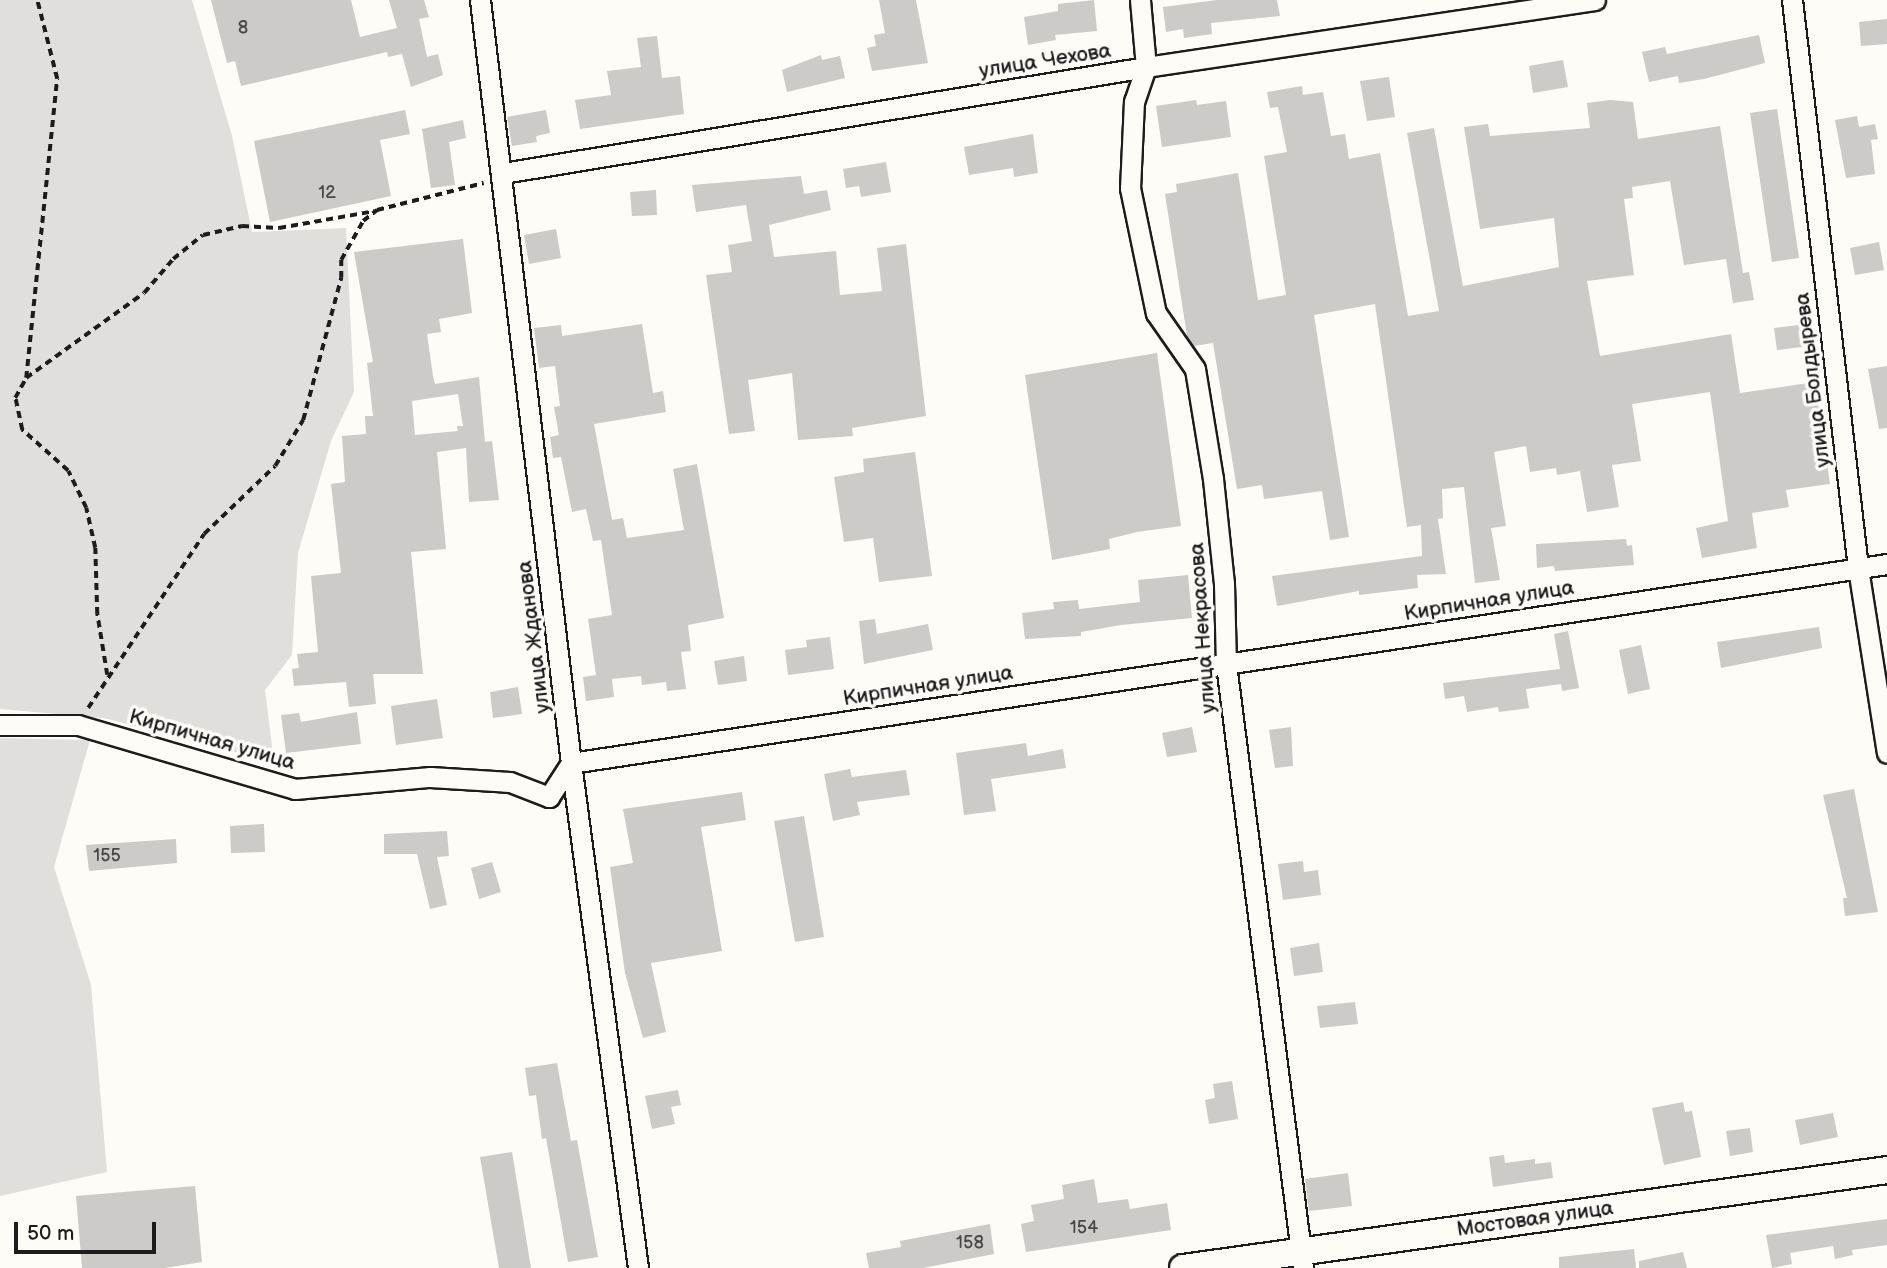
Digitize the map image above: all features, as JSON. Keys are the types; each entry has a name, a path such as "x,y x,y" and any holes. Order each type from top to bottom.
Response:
{"street":[{"name":"улица Жданова","path":"480,0 571,763 638,1268"},
{"name":"улица Некрасова","path":"1140,0 1146,67 1134,101 1130,188 1156,313 1195,369 1217,518 1226,664 1301,1260"},
{"name":"улица Чехова","path":"503,176 1146,67 1595,0"},
{"name":"улица Болдырева","path":"1792,0 1858,568 1887,753"},
{"name":"Кирпичная улица","path":"0,725 78,725 295,789 430,777 510,782 549,797 571,763 1887,564"},
{"name":"Мостовая улица","path":"1182,1268 1301,1260 1887,1170"}],"path":[{"path":"37,0 57,79 26,378 15,398 22,430 68,471 86,508 95,548 97,614 108,677"},
{"path":"26,378 144,293 173,259 202,234 242,226 279,228 377,210 503,176"},
{"path":"78,725 108,677 155,614 204,534 275,466 303,420 341,278 341,260 362,221 377,210"}],"shaded area":[{"path":"0,0 192,0 232,136 252,232 346,228 354,392 331,441 298,553 292,655 265,690 274,762 104,718 0,709"},
{"path":"0,738 90,740 54,867 91,985 107,1172 0,1196"}],"building":[{"path":"211,0 351,0 360,37 397,28 389,0 424,0 429,17 419,19 427,57 438,54 443,75 411,87 402,54 388,57 387,52 241,86 235,61 227,63"},
{"path":"879,0 916,0 928,63 872,71 867,48 876,46 874,35 885,33"},
{"path":"1094,0 1097,31 1055,35 1056,40 1028,45 1024,17 1058,11 1058,4"},
{"path":"1217,0 1277,0 1280,16 1211,23 1212,34 1184,38 1183,29 1166,32 1163,7"},
{"path":"1887,19 1887,44 1861,46 1859,22"},
{"path":"1759,35 1765,63 1704,79 1679,83 1678,76 1649,82 1642,52 1665,47 1667,54"},
{"path":"657,36 662,78 680,76 684,114 580,129 575,100 611,95 607,71 641,67 637,38"},
{"path":"821,55 822,60 840,56 845,78 787,92 782,70"},
{"path":"1563,60 1568,87 1533,93 1529,66"},
{"path":"1389,77 1395,117 1367,121 1360,81"},
{"path":"1302,86 1303,95 1323,92 1331,136 1345,134 1349,159 1380,153 1408,316 1439,311 1407,133 1434,128 1463,286 1559,267 1554,218 1480,229 1464,127 1488,124 1490,136 1590,128 1587,103 1610,100 1633,102 1638,139 1720,126 1743,273 1749,272 1754,300 1733,303 1726,259 1684,265 1670,181 1632,187 1633,198 1624,199 1634,275 1587,281 1600,356 1731,334 1740,393 1815,382 1830,484 1786,490 1789,507 1752,513 1757,548 1702,558 1696,528 1728,521 1710,392 1632,404 1641,461 1612,465 1619,507 1587,512 1580,471 1557,475 1556,468 1530,472 1526,446 1494,452 1506,526 1491,528 1500,580 1475,583 1464,487 1442,489 1443,518 1438,519 1446,574 1417,575 1418,588 1359,595 1359,591 1277,606 1272,576 1422,556 1421,525 1407,527 1375,304 1314,315 1349,537 1330,540 1322,491 1264,499 1262,485 1237,489 1213,343 1194,346 1187,336 1165,194 1177,192 1176,184 1238,173 1258,300 1286,295 1264,156 1287,152 1278,107 1270,108 1267,92"},
{"path":"1196,100 1197,105 1226,101 1231,137 1162,147 1156,106"},
{"path":"1777,109 1799,258 1772,262 1750,113"},
{"path":"405,110 410,134 380,140 391,196 270,222 254,141"},
{"path":"546,110 550,133 536,136 537,142 512,146 507,117"},
{"path":"1857,116 1859,127 1875,124 1878,139 1871,140 1875,174 1846,178 1835,120"},
{"path":"463,120 466,138 449,142 455,185 431,188 422,129"},
{"path":"1033,134 1038,173 1014,177 1013,168 969,175 964,147"},
{"path":"886,162 891,192 861,197 859,186 846,188 843,169"},
{"path":"801,176 804,194 827,190 831,210 769,225 774,257 836,251 840,295 882,291 877,248 906,244 926,416 852,428 853,436 798,440 792,373 748,380 755,431 729,434 706,275 732,272 728,245 752,241 746,205 696,212 692,185"},
{"path":"656,190 657,215 632,216 630,192"},
{"path":"556,229 561,258 529,264 524,235"},
{"path":"463,239 472,313 439,319 441,332 427,334 435,384 479,377 485,442 492,441 499,500 469,502 466,448 437,452 446,549 411,552 423,674 373,674 376,704 349,707 346,682 294,686 292,669 299,668 297,654 318,652 311,576 341,573 331,484 345,482 342,436 366,434 365,416 373,416 367,363 373,362 354,252","holes":["458,394 463,426 457,426 458,431 415,435 412,401"]},
{"path":"1879,242 1884,270 1855,275 1850,248"},
{"path":"642,324 653,393 663,391 666,412 594,424 612,520 623,518 627,538 684,530 673,469 697,464 724,618 688,625 691,651 681,652 686,689 667,691 666,682 642,685 641,676 612,679 614,697 586,701 583,677 596,675 588,619 612,615 601,540 593,541 586,509 572,512 561,457 553,458 550,437 559,435 554,407 560,406 555,366 539,368 534,328 561,325 562,336"},
{"path":"1799,325 1802,347 1777,350 1774,328"},
{"path":"1157,353 1181,526 1109,539 1110,549 1052,560 1025,375"},
{"path":"1887,366 1887,428 1879,429 1868,369"},
{"path":"915,452 932,576 879,582 873,538 844,542 834,477 864,472 863,459"},
{"path":"1626,539 1627,546 1632,545 1634,565 1555,571 1554,566 1537,568 1536,544"},
{"path":"1188,575 1192,618 1121,625 1081,632 1081,636 1025,639 1022,613 1054,609 1053,602 1078,600 1079,609 1140,602 1138,580"},
{"path":"875,619 877,634 928,624 933,650 864,664 859,621"},
{"path":"1819,627 1822,648 1721,668 1717,642"},
{"path":"1568,631 1579,688 1562,691 1561,684 1526,689 1529,708 1499,712 1498,707 1467,712 1464,696 1445,699 1443,683 1560,669 1554,634"},
{"path":"830,637 834,669 788,675 785,650 807,647 806,640"},
{"path":"1641,645 1650,689 1628,694 1619,650"},
{"path":"744,656 747,681 718,685 714,661"},
{"path":"518,687 522,714 493,718 490,692"},
{"path":"437,699 443,738 396,745 391,706"},
{"path":"357,712 361,744 286,753 281,715 299,713 301,722"},
{"path":"1192,727 1197,752 1167,757 1162,733"},
{"path":"1291,727 1293,766 1275,768 1269,730"},
{"path":"1026,743 1028,756 1063,749 1066,768 991,779 996,811 964,815 956,753"},
{"path":"850,769 852,777 906,770 910,795 857,802 860,815 833,821 824,774"},
{"path":"1854,789 1878,912 1845,916 1843,898 1847,898 1823,795"},
{"path":"742,792 746,820 701,827 722,951 651,963 666,1032 643,1038 625,973 610,867 633,863 623,809"},
{"path":"804,816 824,937 795,942 774,821"},
{"path":"264,824 265,852 231,853 230,826"},
{"path":"447,831 449,856 437,857 447,905 430,909 417,854 384,854 384,834"},
{"path":"176,839 177,863 89,871 86,845"},
{"path":"1303,861 1304,872 1318,870 1321,895 1283,900 1278,864"},
{"path":"492,862 501,892 479,899 471,868"},
{"path":"1319,943 1323,972 1294,976 1290,948"},
{"path":"1355,1002 1358,1024 1320,1028 1317,1006"},
{"path":"557,1063 571,1141 577,1140 598,1257 568,1262 546,1138 542,1139 536,1095 529,1096 525,1068"},
{"path":"1232,1081 1238,1119 1209,1124 1205,1100 1215,1098 1213,1084"},
{"path":"678,1090 681,1105 671,1107 675,1124 652,1129 645,1096"},
{"path":"1683,1102 1685,1112 1692,1111 1701,1157 1664,1165 1652,1108"},
{"path":"1833,1113 1838,1137 1800,1145 1795,1120"},
{"path":"1750,1128 1753,1152 1730,1156 1726,1131"},
{"path":"512,1152 531,1268 499,1268 480,1157"},
{"path":"1504,1155 1505,1163 1535,1159 1535,1164 1551,1162 1553,1178 1493,1187 1489,1157"},
{"path":"1348,1173 1352,1206 1309,1211 1305,1179"},
{"path":"1094,1179 1098,1203 1128,1199 1130,1209 1167,1203 1171,1230 1026,1252 1021,1224 1034,1221 1031,1205 1064,1199 1062,1185"},
{"path":"195,1186 202,1262 165,1268 82,1268 76,1196"},
{"path":"1887,1219 1887,1245 1852,1250 1853,1255 1835,1259 1833,1246 1790,1253 1792,1264 1772,1268 1766,1235"},
{"path":"990,1224 994,1254 923,1268 869,1268 866,1253 901,1247 900,1241"},
{"path":"1634,1249 1636,1268 1559,1268 1559,1257"},
{"path":"1683,1252 1687,1268 1639,1268 1639,1261"}]}
